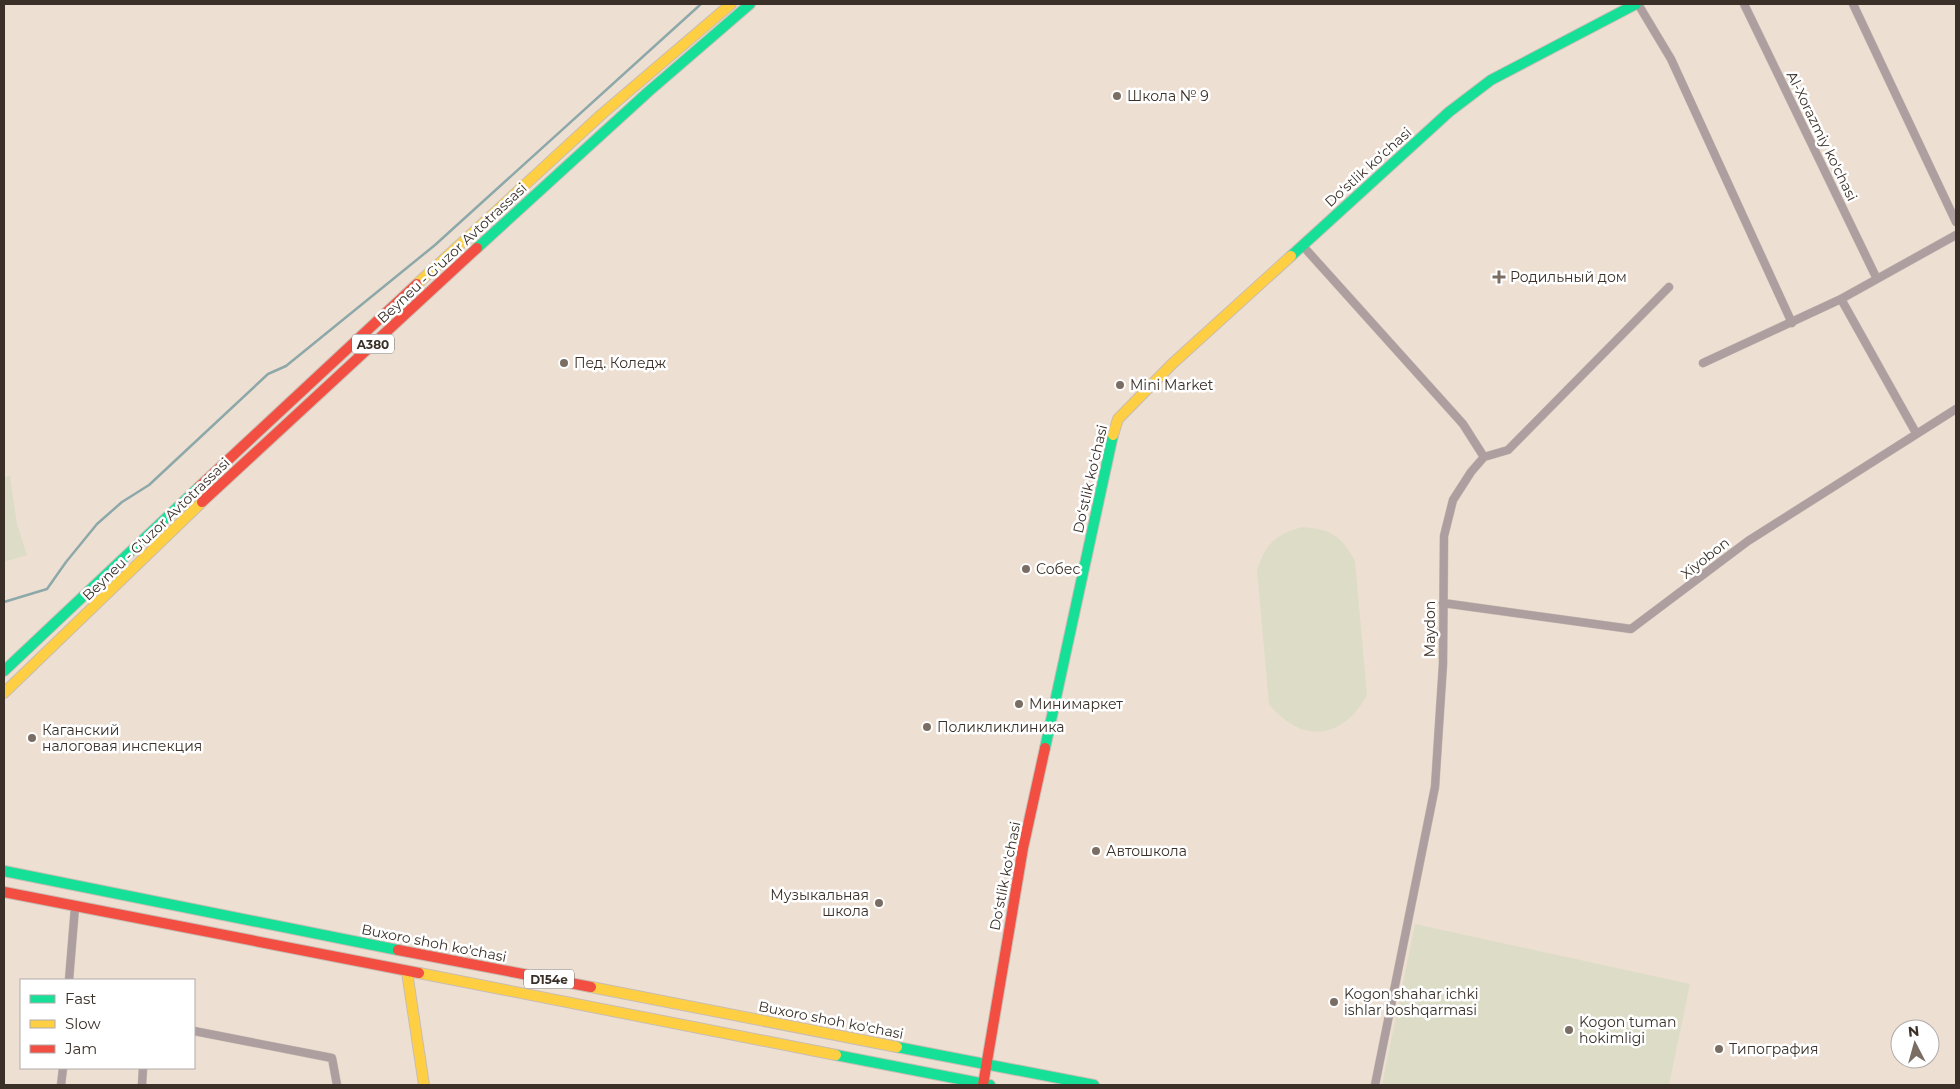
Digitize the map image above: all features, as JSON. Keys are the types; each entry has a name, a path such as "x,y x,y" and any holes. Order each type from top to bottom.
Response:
{"main road":[{"name":"Beyneu - G'uzor Avtotrassasi","path":"4,671 280,410 595,120 731,4"},
{"name":"Beyneu - G'uzor Avtotrassasi","path":"4,693 219,486 495,231 648,92 750,4"},
{"name":"Do‘stlik ko‘chasi","path":"985,1085 986,1064 1022,848 1112,438 1118,419 1172,364 1449,112 1491,80 1637,4"},
{"name":"Buxoro shoh ko'chasi","path":"4,871 1094,1085"},
{"name":"D154e","path":"4,892 985,1085"},
{"path":"406,972 424,1085"}],"street":[{"path":"1637,4 1671,59 1792,322"},
{"name":"Al-Xorazmiy ko'chasi","path":"1744,4 1877,279"},
{"path":"1853,4 1956,222"},
{"path":"1704,363 1841,299 1956,235"},
{"path":"1302,245 1463,424 1484,457 1508,450 1669,287"},
{"path":"1841,299 1916,433"},
{"name":"Xiyobon","path":"1443,603 1631,629 1748,541 1956,409"},
{"name":"Maydon","path":"1375,1085 1435,787 1443,664 1444,536 1453,500 1471,472 1484,457"},
{"path":"69,979 75,907"},
{"path":"195,1031 332,1058 337,1085"},
{"path":"61,1085 63,1069"},
{"path":"142,1085 143,1069"}],"green space":[{"path":"10,476 17,524 27,555 4,562 4,477"},
{"path":"1303,527 1321,530 1334,535 1345,545 1355,561 1367,695 1357,710 1346,721 1334,728 1321,731 1308,731 1294,726 1281,717 1269,704 1257,570 1264,553 1273,541 1286,533"},
{"path":"1415,924 1690,984 1669,1085 1382,1085"}],"waterway":[{"path":"4,602 47,589 97,524 122,502 149,485 268,374 286,366 435,245 701,4"}],"traffic: fast":[{"path":"477,248 648,92 750,4"},
{"path":"1291,256 1449,112 1491,80 1636,4"},
{"path":"1045,748 1113,435"},
{"path":"4,671 199,487"},
{"path":"4,871 398,950"},
{"path":"897,1047 1094,1085"},
{"path":"836,1055 990,1085"}],"traffic: slow":[{"path":"417,284 602,114 731,4"},
{"path":"1113,435 1118,419 1172,364 1291,256"},
{"path":"4,693 202,502"},
{"path":"407,972 424,1085"},
{"path":"419,973 836,1055"},
{"path":"591,987 897,1047"}],"traffic: jam":[{"path":"202,502 477,248"},
{"path":"199,487 417,284"},
{"path":"983,1085 1023,848 1045,748"},
{"path":"4,892 419,973"},
{"path":"398,950 591,987"}],"place":[{"name":"Школа № 9","path":"1117,96"},
{"name":"Родильный дом","path":"1499,277"},
{"name":"Пед. Коледж","path":"564,363"},
{"name":"Mini Market","path":"1120,385"},
{"name":"Собеc","path":"1026,569"},
{"name":"Минимаркет","path":"1019,704"},
{"name":"Поликликлиника","path":"927,727"},
{"name":"Каганский налоговая инспекция","path":"32,738"},
{"name":"Автошкола","path":"1096,851"},
{"name":"Музыкальная школа","path":"879,903"},
{"name":"Kogon shahar ichki ishlar boshqarmasi","path":"1334,1002"},
{"name":"Kogon tuman hokimligi","path":"1569,1030"},
{"name":"Типография","path":"1719,1049"}]}
